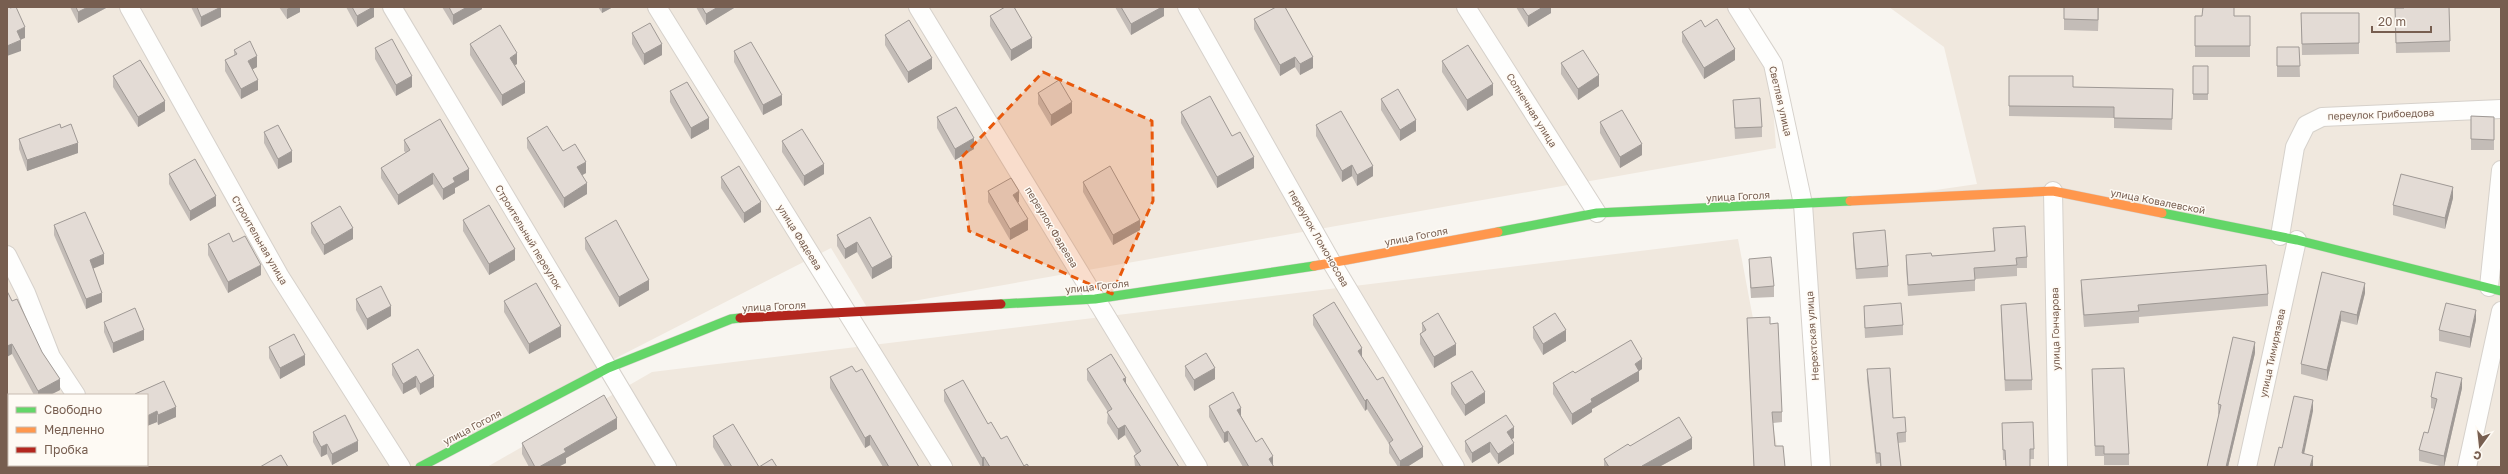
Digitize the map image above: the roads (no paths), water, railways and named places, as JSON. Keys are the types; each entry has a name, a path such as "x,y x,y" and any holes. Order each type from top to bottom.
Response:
{"street":[{"name":"Строительная улица","path":"129,7 279,275 401,467"},
{"name":"Строительный переулок","path":"392,7 667,467"},
{"name":"улица Фадеева","path":"657,7 943,467"},
{"name":"переулок Фадеева","path":"918,7 1198,467"},
{"name":"переулок Ломоносова","path":"1187,7 1332,263 1455,467"},
{"name":"Солнечная улица","path":"1466,7 1597,213"},
{"name":"Светлая улица","path":"1737,7 1773,64 1803,204"},
{"name":"переулок Грибоедова","path":"2288,238 2294,147 2306,125 2322,116 2501,110"},
{"path":"2495,289 2501,170"},
{"name":"улица Ковалевской","path":"1803,204 2053,192 2288,238 2495,289"},
{"name":"улица Гончарова","path":"2053,192 2058,467"},
{"name":"улица Гоголя","path":"420,467 608,368 731,319 847,314 1095,299 1332,263 1597,213 1803,204"},
{"name":"Нерехтская улица","path":"1803,204 1821,467"},
{"name":"улица Тимирязева","path":"2247,467 2288,238"},
{"path":"7,255 26,293 51,357 75,394"},
{"path":"2467,467 2501,311"}]}
